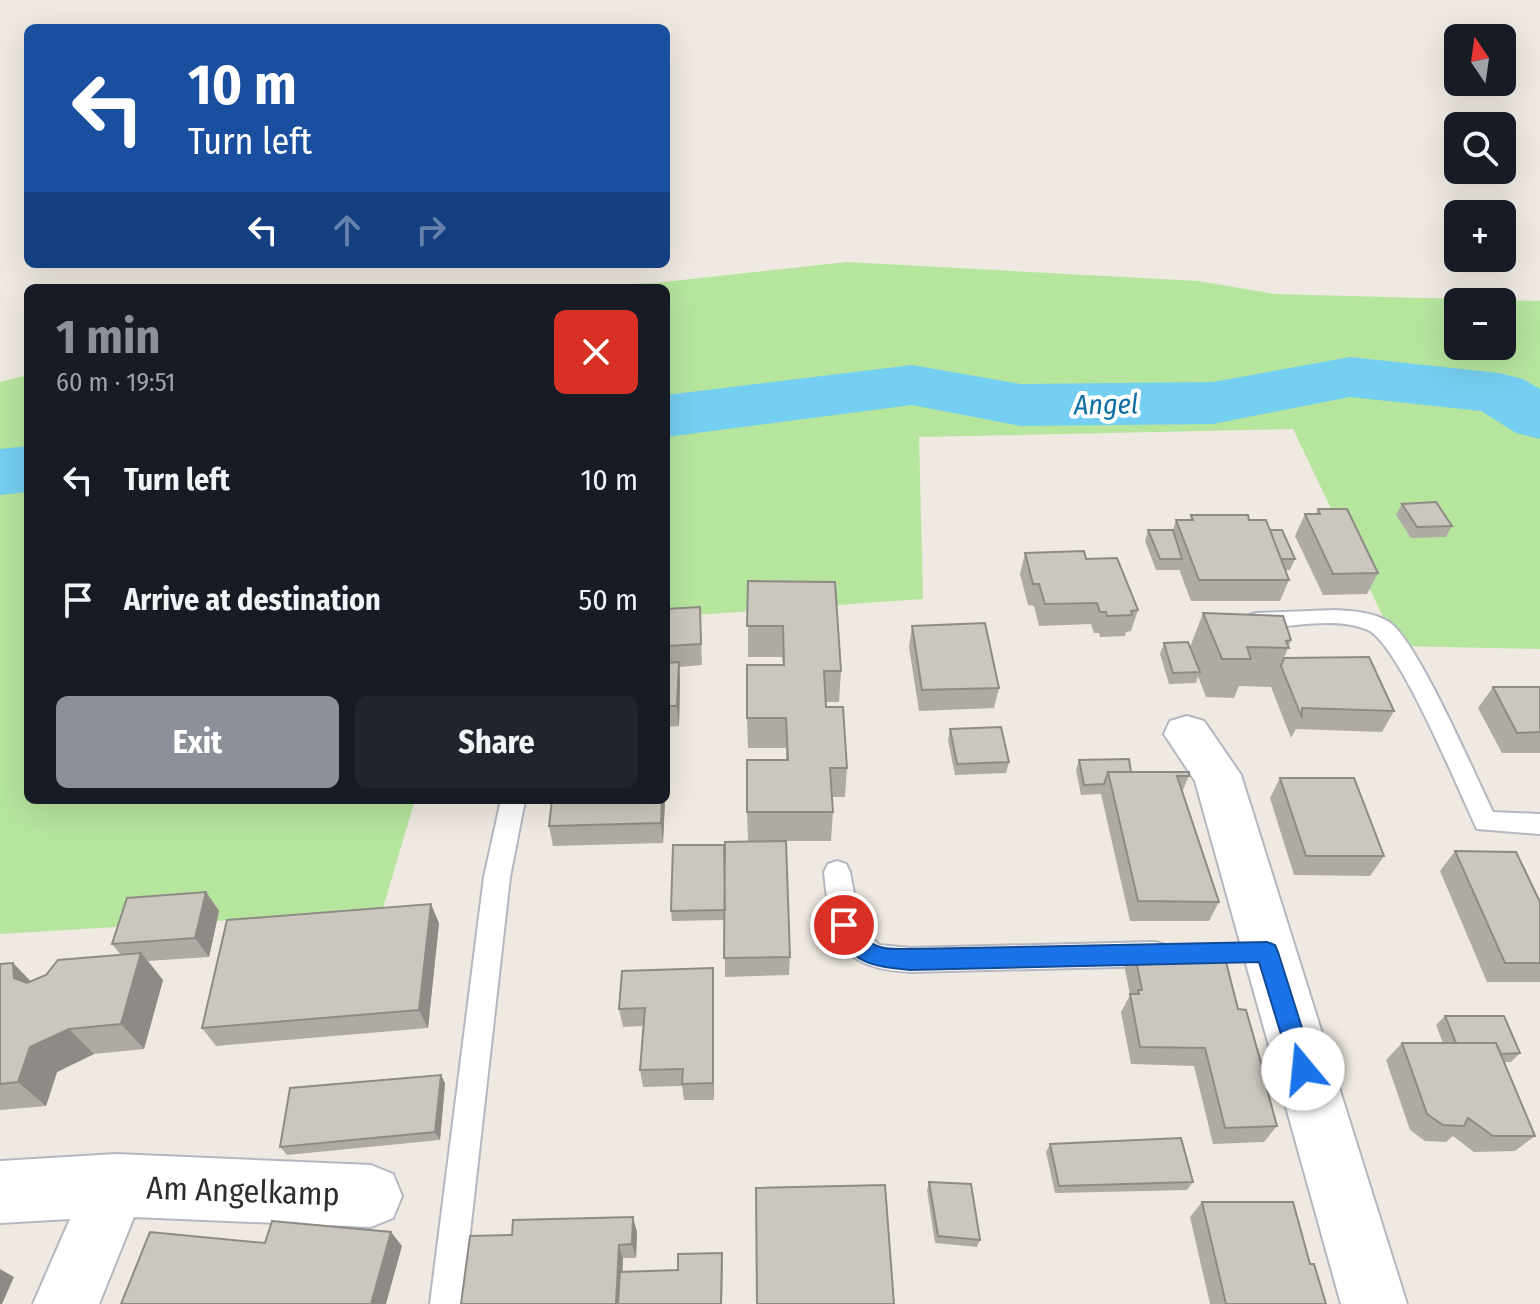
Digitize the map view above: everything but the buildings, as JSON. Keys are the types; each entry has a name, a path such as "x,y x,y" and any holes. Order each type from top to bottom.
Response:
{"street":[{"path":"1187,734 1217,775 1252,952 1374,1304"},
{"name":"Am Angelkamp","path":"66,1304 116,1185"},
{"name":"Am Angelkamp","path":"0,1192 116,1185 371,1196"}],"lane":[{"path":"1238,622 1352,618 1376,624 1391,635 1406,658 1486,822 1540,824"},
{"path":"446,1304 497,877 512,804"},
{"path":"837,872 844,925 858,945 874,956 910,960 1174,954"}],"green space":[{"path":"847,262 1198,281 1275,294 1444,298 1444,360 1516,360 1516,300 1540,301 1540,649 1397,646 1293,429 919,437 923,599 670,617 670,284 626,284"},
{"path":"24,376 24,804 414,804 382,911 0,934 0,382"}],"waterway":[{"name":"Angel","path":"670,415 912,385 1021,405 1213,403 1350,377 1499,393 1540,418"},
{"name":"Angel","path":"0,472 24,469"}],"route":[{"path":"844,925 858,945 874,956 910,960 1267,952 1303,1069"}]}
